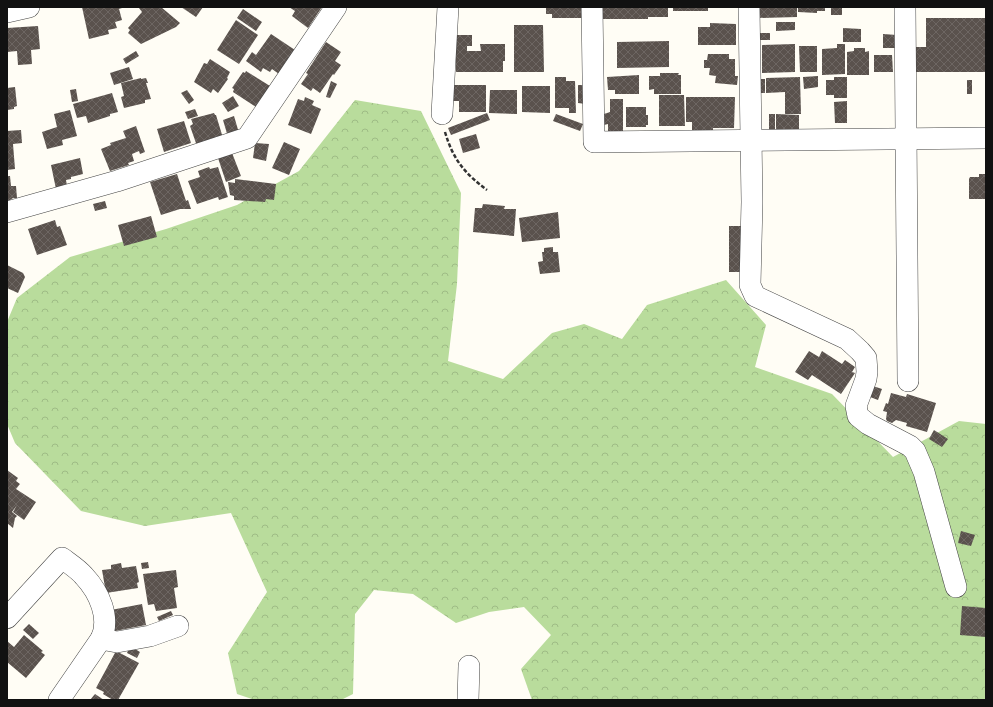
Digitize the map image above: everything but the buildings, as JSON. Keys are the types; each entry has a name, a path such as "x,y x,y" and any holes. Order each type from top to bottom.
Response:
{"street":[{"path":"7,12 29,7"},
{"path":"7,212 117,181 247,138 336,7"},
{"path":"442,114 448,7"},
{"path":"592,7 594,142 986,138"},
{"path":"749,7 752,202 750,285 755,296 847,338 866,358 866,379 856,406 858,416 868,424 910,446 915,451 924,472 956,587"},
{"path":"905,7 908,381"},
{"path":"7,618 62,558 84,575 98,596 104,611 104,632 59,700"},
{"path":"101,638 117,642 150,636 178,626"},
{"path":"468,700 469,666"}],"path":[{"path":"442,114 446,133 458,162 465,173 487,190"}],"green space":[{"path":"355,100 421,111 461,193 457,284 448,361 503,379 552,333 584,324 622,339 647,305 726,280 766,325 755,367 832,394 893,457 959,421 986,424 986,700 532,700 521,669 551,635 524,607 489,612 456,623 413,594 374,590 355,614 353,694 341,700 255,700 237,694 228,653 267,592 231,513 145,526 81,511 15,443 7,424 7,322 17,298 70,257 166,229 237,205 299,171"}]}
